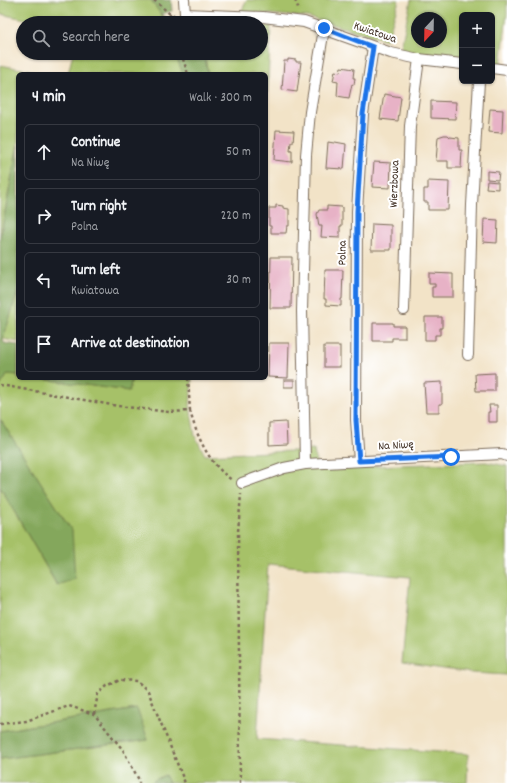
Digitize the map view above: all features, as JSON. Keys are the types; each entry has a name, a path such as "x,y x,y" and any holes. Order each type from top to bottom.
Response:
{"street":[{"name":"Kwiatowa","path":"184,0 185,14 224,16"},
{"name":"Kwiatowa","path":"268,18 304,22 391,53 419,59 459,64"},
{"path":"305,464 302,311 305,185 310,112 324,28"},
{"name":"Polna","path":"359,461 356,412 357,211 363,114 373,47"},
{"name":"Wierzbowa","path":"404,310 410,126 419,59"},
{"path":"495,68 507,70"},
{"path":"468,355 472,205 479,84"},
{"name":"Na Niwę","path":"242,483 284,468 305,464 502,454 507,456"}],"path":[{"path":"154,0 170,16"},
{"path":"183,60 187,72"},
{"path":"188,380 190,411 195,430 220,470 231,480 242,483 238,532 240,783"},
{"path":"0,385 118,406 169,412 190,411"},
{"path":"94,714 98,694 107,686 120,680 137,681 148,691 185,783"},
{"path":"0,724 26,721 69,706 94,714 123,750 139,780 139,783"}],"green space":[{"path":"0,0 151,0 161,16 16,17 0,14"},
{"path":"151,0 171,0 172,11 161,14 164,16 161,16"},
{"path":"247,0 399,0 387,40 307,17 241,12"},
{"path":"411,0 507,0 507,14 501,65 495,64 495,12 459,12 459,60 400,52"},
{"path":"268,26 271,26 268,81 268,72 208,72 205,60 268,60"},
{"path":"71,60 178,60 182,72 68,72"},
{"path":"178,60 205,60 208,72 182,72"},
{"path":"0,65 33,71 16,72 16,153 0,237"},
{"path":"16,156 16,297 3,339 4,343 16,345 16,375 8,374 0,386 0,238"},
{"path":"16,297 16,342 3,339"},
{"path":"8,374 16,375 16,380 50,380 129,391 132,380 192,380 190,406 195,436 205,455 314,450 317,468 486,462 507,466 507,675 472,673 402,663 410,577 268,564 257,739 468,754 467,783 169,783 165,775 153,781 153,783 0,783 0,759 148,740 136,709 0,731 0,487 56,584 72,531 0,419 0,386"},
{"path":"50,380 132,380 129,391"},
{"path":"0,419 72,531 75,579 57,585 0,487"},
{"path":"137,709 148,740 0,759 0,731"},
{"path":"165,775 169,783 153,783 153,781"}],"building":[{"path":"288,59 301,62 297,92 282,90 284,61 288,61"},
{"path":"341,67 354,69 354,85 352,84 349,98 337,96 338,82 333,81 335,71 340,72"},
{"path":"384,94 401,97 398,121 380,119"},
{"path":"431,101 456,102 455,119 431,118"},
{"path":"490,109 503,110 502,133 488,132"},
{"path":"276,130 294,131 290,151 292,151 292,162 274,160"},
{"path":"444,135 459,138 459,150 462,150 461,168 448,168 448,161 436,161 438,137"},
{"path":"328,142 346,144 344,169 326,168"},
{"path":"374,162 391,163 390,188 372,187"},
{"path":"487,171 499,172 498,180 487,179"},
{"path":"428,181 449,182 448,210 428,210 428,202 424,202 424,189 428,189"},
{"path":"487,181 498,182 498,189 486,188"},
{"path":"276,205 289,209 289,226 287,226 286,233 271,233 271,226 269,226 269,208 276,208"},
{"path":"327,206 342,207 342,226 340,226 340,238 321,237 322,226 319,226 317,214 319,210 327,210"},
{"path":"484,219 498,220 497,243 483,242"},
{"path":"372,224 391,225 391,250 371,250"},
{"path":"271,257 292,257 291,308 270,308"},
{"path":"325,270 343,270 341,306 326,305 326,299 324,299"},
{"path":"429,273 453,274 453,297 432,297 432,287 435,287 435,284 429,284"},
{"path":"425,317 442,317 442,328 440,328 440,335 435,335 435,340 425,340"},
{"path":"373,323 393,323 393,326 405,326 405,338 392,338 392,341 373,341"},
{"path":"269,343 289,343 288,378 268,377"},
{"path":"324,346 340,346 340,367 324,367"},
{"path":"495,373 495,391 476,391 475,374"},
{"path":"284,380 294,380 294,387 284,387"},
{"path":"442,382 442,404 439,404 439,412 426,412 424,383"},
{"path":"489,405 497,405 497,422 488,422 488,412 490,412"},
{"path":"286,422 287,444 269,445 269,423"}],"route":[{"path":"324,28 373,47 363,114 357,211 356,420 359,461 451,457"}]}
